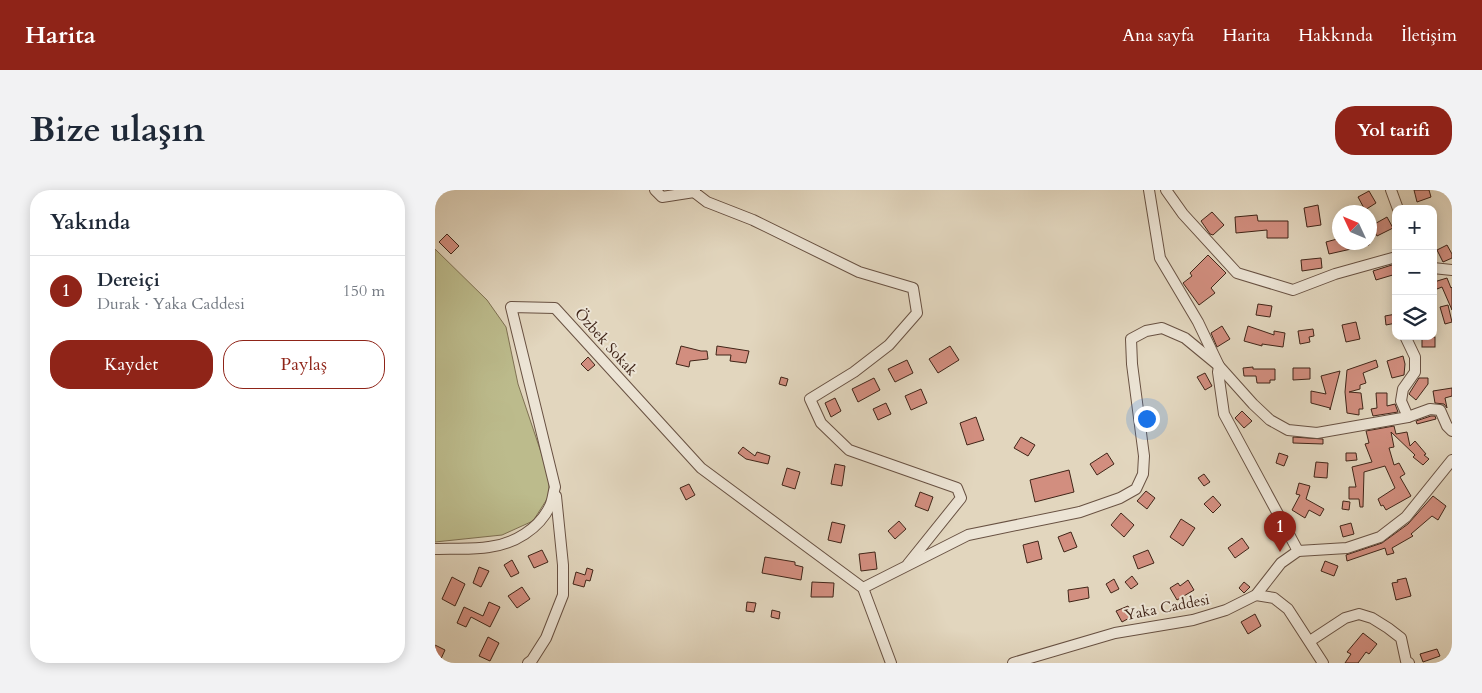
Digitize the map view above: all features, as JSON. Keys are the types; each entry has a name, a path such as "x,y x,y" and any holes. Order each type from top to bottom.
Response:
{"street":[{"path":"655,190 662,197 694,191 707,202 753,220 859,272 913,288 917,313 889,345 854,372 810,399 821,423 849,450 957,488 961,498 905,567"},
{"path":"1149,190 1160,258 1198,322 1219,366 1218,372 1224,414 1298,551 1347,548 1380,537 1407,517 1452,460"},
{"path":"1166,190 1183,214 1237,273 1293,290 1335,274 1392,258"},
{"path":"1391,190 1397,205"},
{"path":"1437,268 1452,270"},
{"name":"Özbek Sokak","path":"555,487 511,307 555,308 701,468 863,588"},
{"path":"891,663 863,588 968,535 1080,512 1120,498 1136,489 1143,474 1144,456 1132,364 1131,339 1146,331 1162,328 1185,338 1219,366 1270,420 1288,430 1317,433 1408,417 1430,409 1441,410 1447,426 1452,431"},
{"path":"1407,340 1415,357 1415,372 1403,389 1401,401 1408,417"},
{"path":"435,549 489,547 529,533 550,505 555,487"},
{"path":"528,663 533,660 546,638 563,595 563,565 555,487"},
{"name":"Yaka Caddesi","path":"1013,663 1115,633 1193,620 1227,610 1256,595 1281,563 1298,551"},
{"path":"1256,595 1274,598 1288,609 1323,663"},
{"path":"1310,641 1345,618 1359,614 1372,618 1401,638 1409,663"}],"shaded area":[{"path":"435,249 487,300 506,327 518,384 549,476 549,496 533,521 502,535 435,542"}],"building":[{"path":"1414,190 1429,190 1431,197 1417,202"},
{"path":"1369,191 1376,203 1373,205 1362,205 1358,197"},
{"path":"1318,205 1321,225 1307,227 1304,208"},
{"path":"1212,212 1224,225 1213,235 1210,234 1201,221"},
{"path":"1257,215 1258,221 1288,221 1288,238 1267,238 1267,230 1236,233 1235,217"},
{"path":"1387,217 1392,228 1377,236 1377,223"},
{"path":"447,234 459,246 451,254 439,242"},
{"path":"1332,240 1332,250 1347,250 1329,254 1326,242"},
{"path":"1447,245 1452,258 1443,262 1437,250"},
{"path":"1208,255 1226,273 1211,288 1215,293 1199,305 1183,283 1192,276 1190,273"},
{"path":"1321,258 1322,268 1302,271 1301,260"},
{"path":"1392,265 1392,275 1376,280 1373,271"},
{"path":"1447,278 1452,287 1452,310 1442,287 1437,289 1437,281"},
{"path":"1258,304 1272,306 1270,317 1256,315"},
{"path":"1448,305 1452,322 1445,324 1440,307"},
{"path":"1392,315 1392,324 1386,325 1385,316"},
{"path":"1356,322 1360,339 1346,342 1342,325"},
{"path":"1222,326 1230,339 1217,347 1211,333"},
{"path":"1248,326 1274,335 1274,331 1285,333 1283,347 1262,344 1262,346 1244,341"},
{"path":"1313,329 1314,336 1309,337 1310,342 1300,344 1298,331"},
{"path":"1422,340 1435,340 1435,347 1422,347"},
{"path":"681,346 707,351 708,359 690,361 689,367 676,364"},
{"path":"717,346 749,351 746,363 730,361 731,355 716,355"},
{"path":"950,346 959,360 938,373 929,359"},
{"path":"1403,356 1405,364 1404,375 1392,378 1387,361"},
{"path":"588,357 595,365 588,371 581,364"},
{"path":"907,360 913,373 895,382 888,369"},
{"path":"1376,360 1378,367 1363,373 1366,383 1360,385 1360,389 1349,392 1361,393 1363,409 1359,409 1359,415 1347,413 1345,392 1347,370"},
{"path":"1253,367 1253,369 1275,369 1275,380 1270,380 1270,383 1257,383 1256,376 1244,376 1243,368"},
{"path":"1293,368 1310,368 1310,379 1293,380"},
{"path":"1340,371 1330,410 1330,408 1311,403 1311,391 1326,394 1321,376"},
{"path":"1205,373 1212,386 1205,390 1197,377"},
{"path":"781,377 788,379 786,386 779,384"},
{"path":"874,378 880,390 858,402 852,389"},
{"path":"1419,378 1428,378 1428,384 1416,400 1409,394"},
{"path":"1452,388 1452,396 1445,398 1447,408 1444,404 1435,403 1433,391"},
{"path":"921,389 927,403 911,410 905,396"},
{"path":"1376,393 1387,393 1387,406 1395,404 1398,412 1373,416 1371,409 1377,408"},
{"path":"835,398 841,411 831,417 825,403"},
{"path":"886,403 891,414 878,420 873,409"},
{"path":"1242,411 1252,421 1244,428 1235,418"},
{"path":"1435,416 1436,419 1417,424 1416,421"},
{"path":"976,417 984,440 967,445 960,423"},
{"path":"1394,426 1396,434 1407,432 1410,446 1415,441 1429,459 1423,465 1413,457 1415,455 1391,432 1394,447 1389,448 1394,465 1399,463 1405,474 1400,477 1411,496 1386,510 1383,505 1381,506 1378,499 1395,488 1385,466 1364,472 1363,507 1360,507 1359,499 1349,499 1349,487 1356,487 1352,467 1372,462 1365,444 1369,443 1366,431"},
{"path":"1021,437 1035,445 1028,456 1014,448"},
{"path":"1293,437 1323,439 1323,444 1293,443"},
{"path":"743,447 755,456 757,452 770,456 768,464 746,459 738,453"},
{"path":"1107,453 1114,464 1097,475 1090,464"},
{"path":"1279,453 1288,456 1284,466 1276,463"},
{"path":"1346,453 1356,453 1357,460 1346,461"},
{"path":"1316,462 1328,463 1327,478 1314,477"},
{"path":"835,464 845,466 842,486 831,484"},
{"path":"787,468 800,472 795,489 782,485"},
{"path":"1069,470 1074,492 1035,502 1030,480"},
{"path":"1204,474 1210,482 1204,486 1198,478"},
{"path":"1299,483 1310,486 1306,499 1324,509 1320,516 1309,510 1305,518 1292,510 1300,495 1296,494"},
{"path":"689,484 695,495 686,500 680,488"},
{"path":"1146,491 1155,498 1147,509 1137,501"},
{"path":"920,492 933,497 928,511 915,506"},
{"path":"1213,496 1221,505 1213,513 1204,504"},
{"path":"1433,496 1446,506 1438,520 1432,516 1411,534 1413,536 1392,548 1394,553 1387,555 1385,548 1347,561 1346,555 1382,543 1408,524"},
{"path":"1343,501 1350,502 1349,510 1342,509"},
{"path":"1121,513 1134,525 1124,537 1111,525"},
{"path":"1181,519 1195,528 1183,546 1170,537"},
{"path":"899,521 906,529 895,539 888,531"},
{"path":"832,522 845,525 841,543 828,540"},
{"path":"1351,523 1354,534 1343,537 1340,526"},
{"path":"1071,532 1077,547 1064,552 1058,537"},
{"path":"1242,538 1249,548 1235,558 1228,548"},
{"path":"1038,541 1042,559 1027,563 1023,545"},
{"path":"542,550 548,562 534,568 528,556"},
{"path":"1148,550 1154,563 1138,569 1133,556"},
{"path":"875,552 877,569 861,571 859,554"},
{"path":"765,557 795,562 795,565 803,567 801,580 762,573"},
{"path":"512,560 519,573 511,577 504,565"},
{"path":"1325,561 1338,566 1334,576 1321,571"},
{"path":"479,567 489,571 481,587 473,583"},
{"path":"587,568 593,570 590,581 586,580 584,587 573,584 576,572 585,575"},
{"path":"1132,576 1138,584 1131,589 1125,582"},
{"path":"452,577 465,584 455,606 442,599"},
{"path":"1406,578 1411,596 1396,600 1392,583"},
{"path":"1114,579 1119,589 1111,593 1106,584"},
{"path":"1188,580 1194,590 1177,600 1170,588 1178,583 1180,586"},
{"path":"812,582 834,583 833,597 811,597"},
{"path":"1244,582 1250,587 1244,593 1239,588"},
{"path":"522,587 530,599 517,608 508,596"},
{"path":"1088,587 1089,598 1069,602 1068,590"},
{"path":"489,602 500,607 490,627 471,617 466,627 457,623 464,607 483,616"},
{"path":"747,602 756,603 754,612 746,611"},
{"path":"1128,606 1133,616 1122,622 1116,611"},
{"path":"772,610 780,612 779,619 771,617"},
{"path":"1255,614 1261,626 1248,634 1241,622"},
{"path":"1363,633 1377,644 1369,654 1366,652 1358,663 1345,663 1351,654 1347,652"},
{"path":"488,637 499,643 490,661 479,656"},
{"path":"435,645 445,650 440,661 435,659"},
{"path":"1437,649 1440,656 1423,662 1420,654"}],"place":[{"name":"Dereiçi","path":"1280,552"}]}
